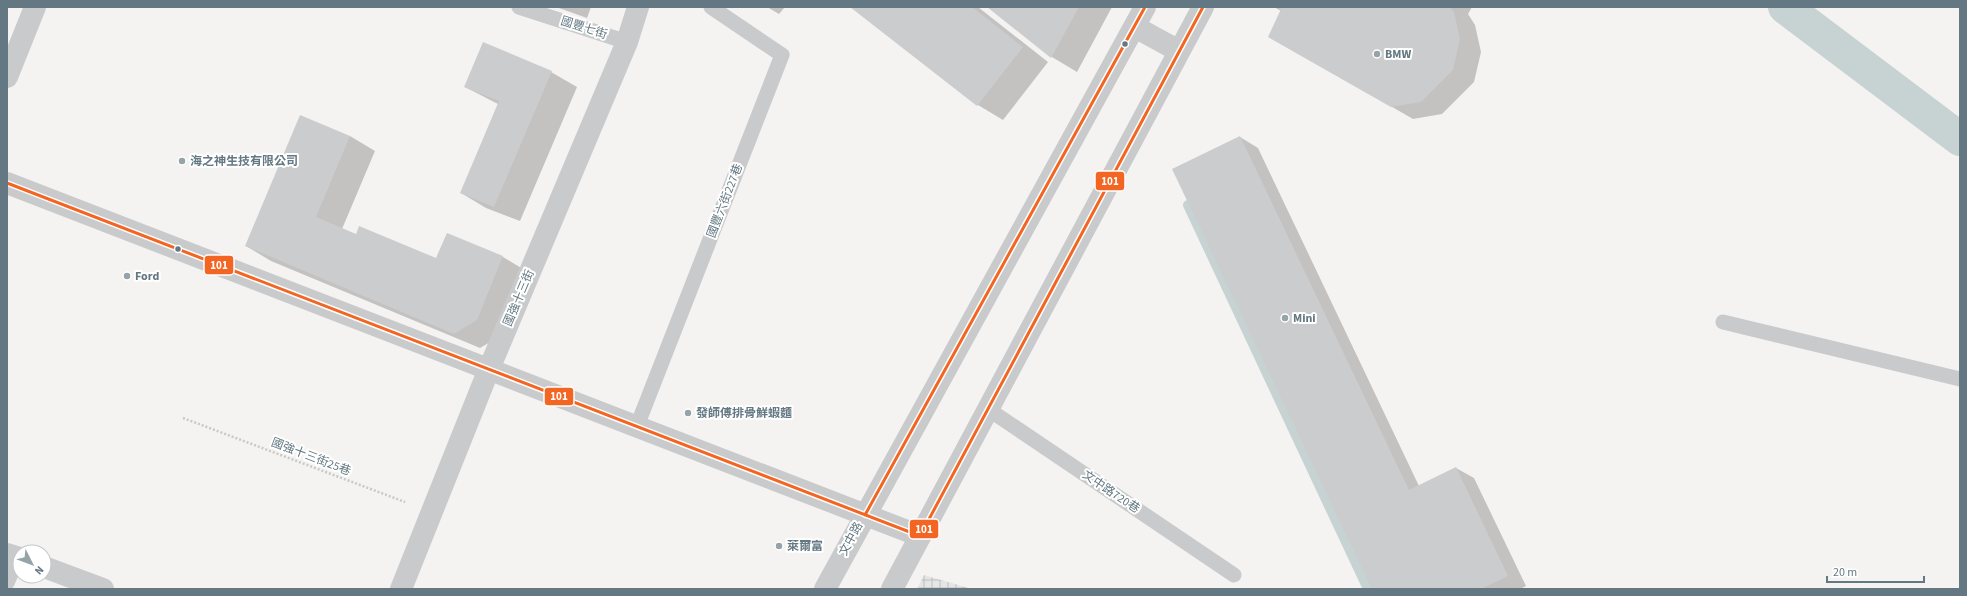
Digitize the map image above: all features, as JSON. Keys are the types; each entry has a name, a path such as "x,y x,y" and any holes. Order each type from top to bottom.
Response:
{"street":[{"path":"7,77 35,7"},
{"name":"國強十三街","path":"401,589 489,369 627,42 638,7"},
{"name":"文中路","path":"825,589 864,515 1145,7"},
{"path":"892,589 1203,7"},
{"path":"1135,27 1179,51"},
{"path":"7,183 920,536"},
{"path":"52,570 103,589"}],"lane":[{"name":"國豐七街","path":"519,7 627,42"},
{"name":"國豐六街227巷","path":"636,426 782,55 711,7"},
{"path":"1723,322 1960,379"},
{"name":"文中路720巷","path":"988,409 1234,575"},
{"path":"7,583 12,567"}],"path":[{"name":"國強十三街25巷","path":"183,418 432,512"}],"shaded area":[{"path":"924,575 972,589 917,589"}],"building":[{"path":"850,7 972,7 1023,47 977,106"},
{"path":"987,7 1079,7 1051,58"},
{"name":"BMW","path":"1275,7 1450,7 1454,12 1460,39 1453,70 1421,102 1391,107 1268,37 1281,9"},
{"path":"483,42 552,71 494,207 460,193 499,101 464,87"},
{"path":"300,115 350,136 316,217 356,234 359,226 436,258 447,233 503,256 477,320 454,334 245,246"},
{"name":"Mini","path":"1240,136 1409,490 1456,467 1508,576 1481,589 1372,589 1172,169"}],"waterway":[{"path":"1785,7 1960,139"},
{"path":"1188,205 1368,589"}],"transit line":[{"name":"101","path":"865,515 1145,7"},
{"name":"101","path":"7,183 920,536 1203,7"}],"place":[{"name":"BMW","path":"1377,54"},
{"name":"海之神生技有限公司","path":"182,161"},
{"name":"Ford","path":"127,276"},
{"name":"Mini","path":"1285,318"},
{"name":"發師傅排骨鮮蝦麵","path":"688,413"},
{"name":"萊爾富","path":"779,546"}]}
